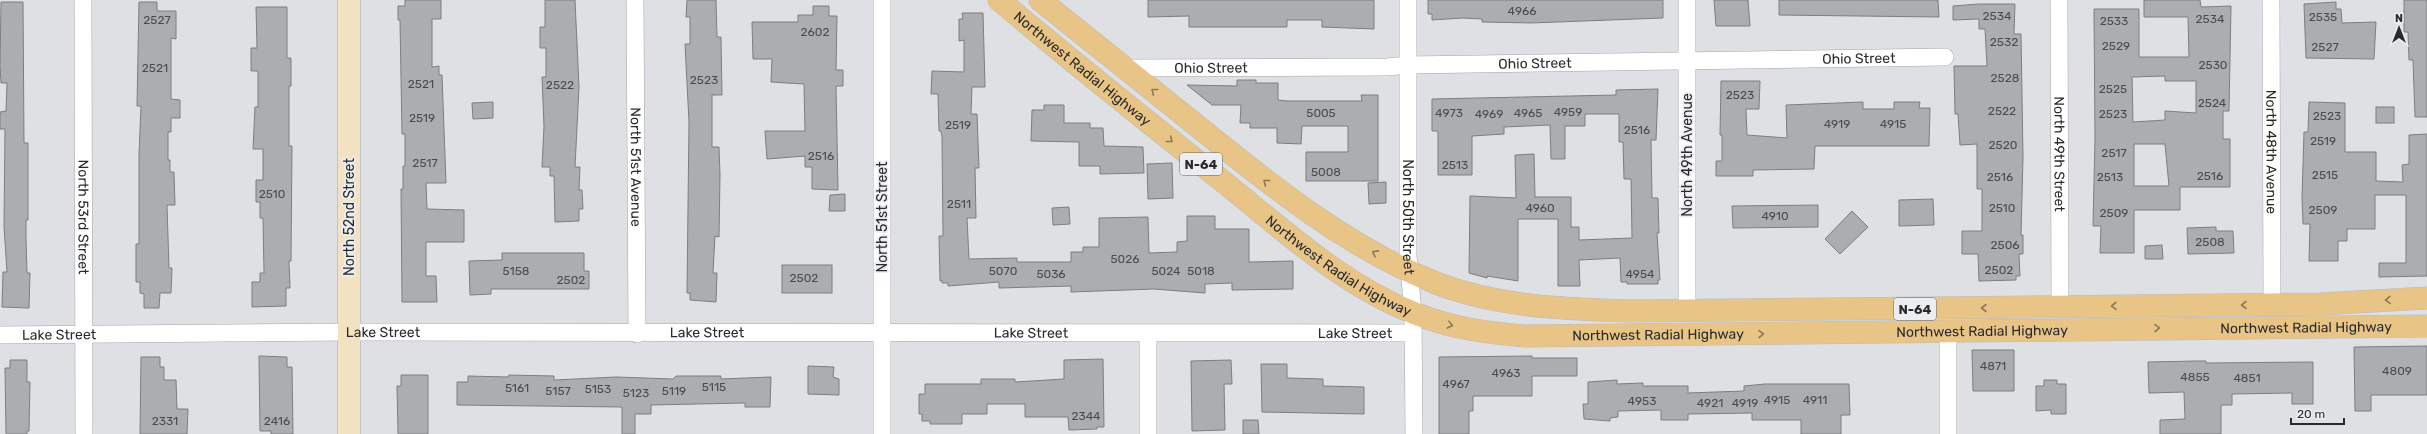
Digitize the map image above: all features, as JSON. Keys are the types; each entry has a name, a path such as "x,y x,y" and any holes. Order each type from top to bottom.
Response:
{"main road":[{"name":"Northwest Radial Highway","path":"999,0 1304,246 1413,323 1456,327 1487,333 1526,336 2427,326"},
{"name":"Northwest Radial Highway","path":"1040,0 1268,183 1359,244 1409,271 1438,283 1472,293 1530,306 1585,311 2060,307 2272,305 2427,298"}],"street":[{"name":"North 53rd Street","path":"83,0 84,434"},
{"name":"North 52nd Street","path":"349,0 349,434"},
{"name":"North 51st Avenue","path":"635,0 637,334"},
{"name":"North 51st Street","path":"882,0 882,434"},
{"name":"North 50th Street","path":"1408,0 1409,271 1413,323 1414,434"},
{"name":"North 49th Avenue","path":"1686,0 1687,310"},
{"name":"North 49th Street","path":"2059,0 2060,307"},
{"name":"North 48th Avenue","path":"2271,0 2272,305"},
{"name":"Ohio Street","path":"1124,68 1388,67 1408,65 1945,57"},
{"name":"Lake Street","path":"0,335 349,332 637,334 1148,334 1413,323"},
{"path":"1948,331 1948,434"},
{"path":"1148,334 1148,434"}],"building":[{"path":"405,0 441,0 441,19 432,19 432,67 439,66 439,75 442,75 446,183 426,183 427,209 464,210 464,242 426,242 426,276 436,276 437,302 402,302 401,189 403,189 403,166 405,166 405,134 402,134 400,20 398,20 398,6 405,6"},
{"path":"545,0 575,0 579,87 575,167 580,167 579,190 582,190 583,209 579,209 579,221 555,222 554,176 550,176 550,167 542,167 544,126 542,77 546,77 546,48 540,48 540,27 545,27"},
{"path":"687,0 716,0 717,37 721,37 722,95 712,95 712,147 719,147 720,175 719,237 715,236 713,273 717,273 716,302 690,300 690,293 687,293 689,122 685,44 690,44 690,17 686,17"},
{"path":"1148,0 1374,0 1374,29 1322,27 1322,20 1287,20 1287,27 1189,27 1189,16 1148,17"},
{"path":"1428,0 1663,0 1663,18 1531,23 1482,22 1482,19 1463,18 1432,20 1432,14 1428,14"},
{"path":"1714,0 1748,0 1750,26 1716,26"},
{"path":"1779,0 1938,0 1939,17 1779,15"},
{"path":"2144,0 2200,0 2201,7 2231,6 2229,111 2223,111 2223,139 2230,139 2230,187 2180,187 2180,210 2134,210 2134,253 2100,253 2101,226 2093,226 2095,138 2094,9 2139,9 2139,57 2189,57 2188,17 2144,17","holes":["2165,76 2165,81 2196,81 2196,113 2165,111 2165,120 2133,122 2132,77","2134,144 2165,144 2169,186 2134,186"]},
{"path":"2404,0 2427,0 2427,117 2415,117 2413,60 2409,60 2408,32 2404,32"},
{"path":"1,2 23,2 24,143 28,143 28,220 26,220 26,237 27,273 30,273 29,308 2,307 3,272 7,272 4,226 5,129 0,129 0,112 6,111 7,83 1,83"},
{"path":"139,2 157,2 157,11 176,11 176,39 171,38 171,99 180,100 180,118 171,118 171,132 168,132 168,160 170,160 170,172 174,172 175,205 167,205 169,268 172,268 171,293 160,293 159,308 144,308 144,294 140,293 140,282 136,282 136,244 139,244 139,155 141,106 137,106"},
{"path":"2336,2 2336,9 2341,9 2342,23 2376,22 2374,59 2306,58 2304,4"},
{"path":"2015,4 2014,34 2021,34 2023,157 2021,235 2023,235 2023,254 2019,254 2020,276 2016,276 2016,280 1979,281 1978,254 1962,254 1962,231 1982,231 1982,189 1977,189 1977,144 1960,145 1958,114 1955,114 1954,66 1987,66 1985,29 1979,29 1979,19 1953,20 1953,6"},
{"path":"813,6 829,6 829,16 837,16 836,70 843,70 843,86 836,86 838,190 812,189 812,167 805,167 805,156 767,159 765,131 805,131 804,84 771,82 772,59 753,59 752,22 798,22 798,15 813,15"},
{"path":"256,7 287,7 287,58 291,58 291,86 289,86 289,146 292,146 291,261 289,261 290,288 286,288 286,306 252,307 252,282 260,282 260,273 264,273 263,218 260,218 260,202 256,202 256,180 263,180 263,149 253,149 255,107 258,107 258,71 251,71 251,48 257,48"},
{"path":"962,13 983,13 985,87 972,87 971,114 977,114 979,168 975,168 976,218 967,218 969,259 1017,258 1017,262 1071,262 1071,252 1083,252 1083,247 1099,247 1099,218 1148,217 1149,253 1177,252 1177,242 1187,241 1187,216 1215,216 1215,229 1249,229 1249,262 1293,261 1293,289 1232,290 1232,283 1205,284 1205,293 1154,289 1071,292 1071,286 999,288 999,282 948,286 948,283 942,283 942,280 940,281 939,236 943,236 942,137 941,131 939,131 938,94 931,94 932,71 964,72 964,40 959,41 959,19 963,19"},
{"path":"1237,80 1256,80 1256,83 1278,83 1278,100 1287,101 1362,101 1361,95 1378,95 1378,181 1306,181 1306,152 1348,152 1348,126 1302,126 1301,144 1277,143 1277,128 1250,128 1250,123 1240,123 1241,105 1212,105 1187,85 1237,86"},
{"path":"1721,81 1760,81 1759,109 1746,109 1747,135 1787,138 1786,105 1863,102 1863,109 1894,109 1894,102 1920,102 1919,108 1930,108 1929,146 1815,146 1814,169 1753,170 1753,176 1716,176 1716,161 1722,161 1722,135 1720,135"},
{"path":"1658,89 1656,140 1651,140 1652,198 1658,198 1659,233 1657,233 1660,280 1658,280 1658,284 1627,284 1627,282 1621,282 1620,258 1579,260 1580,286 1558,286 1558,219 1518,219 1518,281 1487,276 1487,278 1469,273 1470,196 1516,198 1515,155 1534,154 1535,197 1571,197 1571,227 1579,227 1579,240 1632,238 1631,179 1624,179 1623,142 1619,142 1619,114 1585,114 1585,126 1565,126 1565,159 1551,159 1550,125 1504,127 1504,134 1472,136 1472,175 1438,175 1438,131 1432,131 1432,99 1616,95 1616,90"},
{"path":"493,102 493,118 473,119 472,103"},
{"path":"2309,102 2345,103 2345,152 2376,152 2376,181 2403,182 2402,165 2409,164 2409,135 2427,134 2427,276 2379,277 2379,263 2406,263 2406,195 2375,195 2375,229 2347,229 2347,241 2338,241 2338,261 2309,261 2310,224 2303,224 2302,197 2304,132 2308,132"},
{"path":"1044,105 1064,105 1064,123 1090,123 1090,128 1103,128 1104,146 1143,147 1144,173 1100,174 1100,166 1079,166 1079,142 1031,141 1032,110 1044,110"},
{"path":"2376,107 2394,107 2394,123 2376,123"},
{"path":"1172,163 1173,198 1148,199 1147,164"},
{"path":"1386,182 1386,203 1369,204 1368,183"},
{"path":"845,194 845,211 829,211 830,195"},
{"path":"1933,199 1934,225 1899,226 1899,200"},
{"path":"1818,205 1818,227 1733,228 1732,206"},
{"path":"1069,207 1070,224 1053,225 1052,208"},
{"path":"1852,211 1868,227 1840,254 1825,239"},
{"path":"2216,227 2216,231 2233,231 2234,253 2188,254 2187,228"},
{"path":"2162,245 2163,259 2145,259 2145,246"},
{"path":"502,253 584,253 584,271 589,271 589,289 491,289 491,294 470,295 469,261 502,260"},
{"path":"782,265 832,265 832,293 782,293"},
{"path":"2427,346 2427,395 2371,395 2371,411 2355,411 2354,347"},
{"path":"1972,350 2014,350 2014,391 1973,391"},
{"path":"259,356 287,357 287,367 292,367 293,434 271,434 271,431 260,431"},
{"path":"1532,356 1532,358 1577,358 1577,376 1532,376 1532,396 1473,396 1473,411 1469,411 1469,434 1439,434 1439,357"},
{"path":"141,357 160,357 160,367 164,367 164,380 176,380 177,409 188,409 187,434 140,434"},
{"path":"1103,359 1104,427 1097,427 1097,429 1069,430 1068,417 1025,417 1025,404 987,404 987,414 962,414 962,424 930,424 930,421 922,421 922,414 919,414 919,394 925,394 925,384 981,384 981,379 1015,379 1015,382 1064,379 1064,360"},
{"path":"10,360 27,360 27,382 30,382 29,431 27,431 27,434 6,434 5,368 10,368"},
{"path":"1231,360 1232,384 1224,384 1225,430 1192,431 1191,361"},
{"path":"2206,361 2206,363 2313,362 2313,404 2292,404 2292,393 2232,394 2232,405 2221,405 2221,434 2160,434 2160,420 2185,419 2184,392 2149,393 2148,362"},
{"path":"1261,364 1287,364 1287,378 1323,379 1323,386 1364,387 1364,414 1262,412"},
{"path":"808,366 834,367 833,377 839,379 839,395 808,394"},
{"path":"401,375 428,375 428,434 398,434 397,386 401,386"},
{"path":"509,375 554,376 554,380 616,377 673,379 676,376 721,376 721,379 771,377 770,407 745,407 745,403 651,405 651,414 635,414 635,434 622,434 622,407 457,405 457,382 468,382 468,376 508,377"},
{"path":"1617,380 1617,384 1643,383 1643,386 1688,386 1688,393 1744,391 1744,386 1765,384 1849,384 1850,415 1841,415 1841,434 1801,434 1801,420 1752,420 1752,413 1688,414 1688,420 1661,420 1661,410 1618,411 1618,417 1610,418 1610,421 1584,419 1583,404 1588,404 1588,382"},
{"path":"2044,380 2057,380 2057,384 2066,384 2066,414 2051,414 2051,410 2036,411 2036,386 2044,386"},
{"path":"1243,420 1258,420 1259,434 1243,434"}]}
